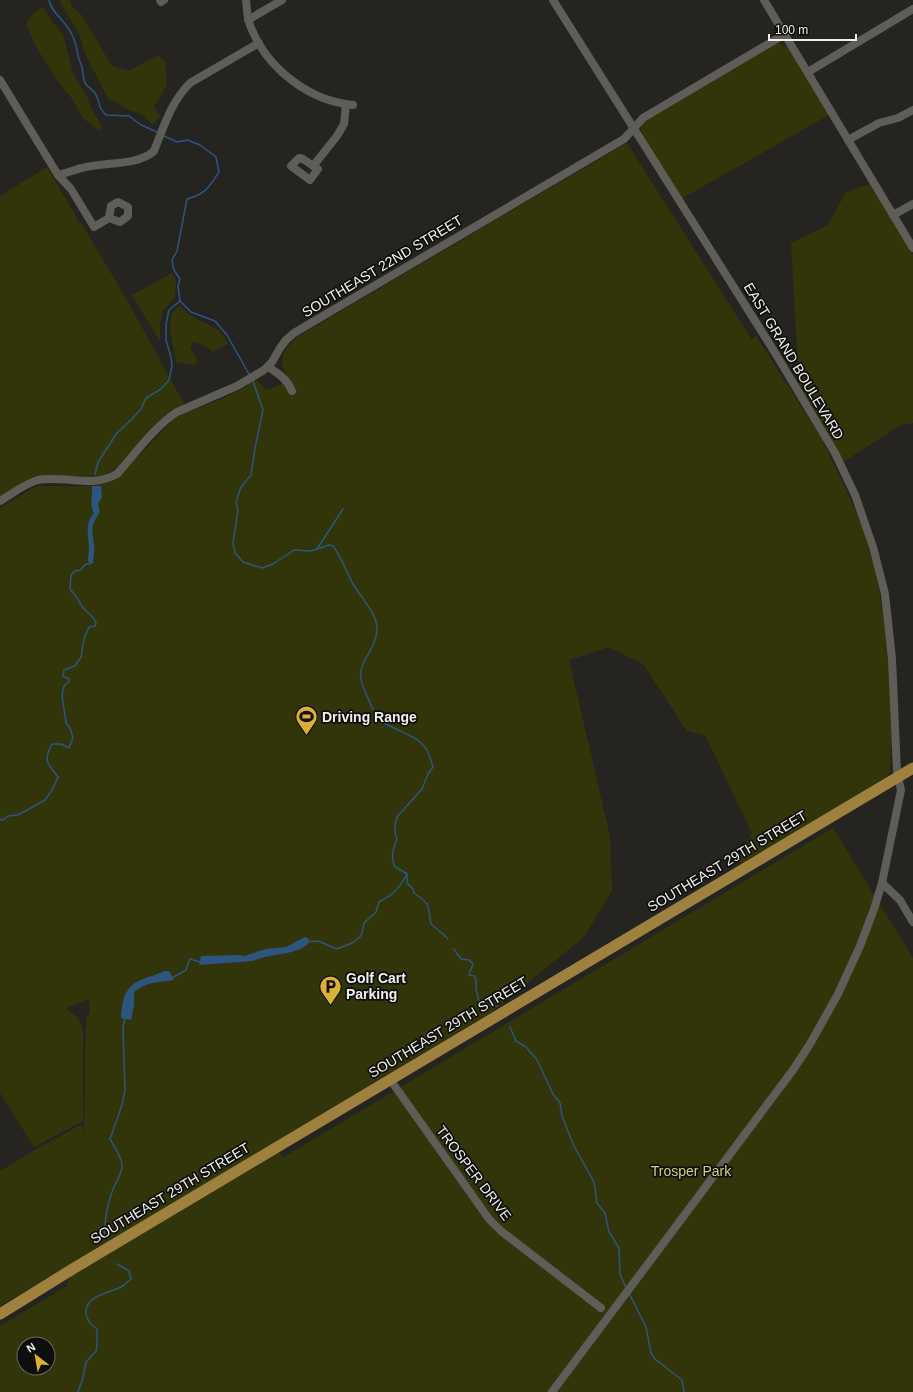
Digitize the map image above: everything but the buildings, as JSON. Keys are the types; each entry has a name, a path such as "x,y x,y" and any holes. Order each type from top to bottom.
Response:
{"main road":[{"name":"SOUTHEAST 29TH STREET","path":"0,1315 75,1276 393,1082 899,780 913,768"},
{"name":"SOUTHEAST 29TH STREET","path":"899,780 913,775"}],"street":[{"path":"160,0 161,2 164,0"},
{"path":"246,0 248,20 251,29 272,61 296,83 320,97 334,102 350,104 344,124 337,136 313,166"},
{"path":"248,20 282,0"},
{"name":"EAST GRAND BOULEVARD","path":"552,1392 784,1082 810,1044 854,962 870,921 882,883 901,790 896,752 892,660 885,594 873,547 855,495 835,453 774,351 553,0"},
{"path":"764,0 913,248"},
{"path":"808,72 913,9"},
{"name":"SOUTHEAST 22ND STREET","path":"0,501 39,480 65,479 100,481 117,474 159,426 177,412 227,391 258,374 268,367 286,340 294,333 624,139 643,118 785,34"},
{"path":"58,175 82,167 143,158 149,155 154,151 169,111 190,83 259,43"},
{"path":"0,80 58,175 71,189 94,227 109,218"},
{"path":"848,140 879,123 904,116 913,110"},
{"path":"893,215 913,204"},
{"path":"268,367 281,375 288,383 292,391"},
{"path":"882,883 900,900 913,922"},
{"name":"TROSPER DRIVE","path":"393,1082 489,1220 500,1231 601,1308"}],"green space":[{"path":"60,0 70,0 72,7 80,13 112,66 129,71 158,55 165,62 167,85 154,106 160,116 153,125 143,115 127,109 108,98 86,56 80,36"},
{"path":"43,7 63,35 74,76 88,98 90,106 101,125 100,131 84,119 35,45 26,24 33,14"},
{"path":"777,43 788,47 829,115 681,199 643,137 641,130 643,123"},
{"name":"Trosper Park","path":"627,143 752,340 756,336 819,434 845,487 863,529 876,575 887,636 891,731 890,772 879,783 741,864 735,856 743,851 752,833 705,735 687,731 643,664 609,647 569,660 610,836 612,891 584,937 492,1012 275,1142 282,1158 833,828 913,958 913,1392 0,1392 0,1326 67,1286 71,1265 0,1306 0,1171 82,1124 84,1132 86,1017 90,1013 89,999 66,1008 78,1018 83,1028 83,1121 34,1147 0,1093 0,508 33,488 41,486 91,486 117,479 173,420 184,413 224,398 248,386 248,383 256,379 266,390 283,384 289,379 283,366 283,355 285,350 299,336"},
{"path":"47,167 124,295 186,407 171,413 156,424 116,468 105,475 87,477 46,476 0,497 0,196"},
{"path":"870,184 913,255 913,423 901,425 843,462 812,406 799,386 791,243 828,225 846,192"},
{"path":"172,273 176,280 175,298 163,310 160,325 160,341 132,295"},
{"path":"179,305 192,316 219,331 228,344 213,352 203,345 192,342 190,348 197,359 196,364 176,362 170,330 171,315"}],"water":[{"path":"92,486 101,486 102,497 98,504 100,512 92,528 94,547 93,564 88,562 88,525 94,513 91,503"},
{"path":"305,937 309,939 308,944 289,953 260,958 253,961 199,965 201,956 244,956 266,949 286,947"},
{"path":"164,971 169,971 174,980 153,983 138,989 134,992 134,1005 131,1020 121,1018 123,1000 128,990 137,982"}],"waterway":[{"path":"49,0 53,9 68,28 76,44 85,83 96,95 103,112 106,115 129,116 141,125 157,132"},
{"path":"162,135 177,142 188,140 200,145 216,157 219,172 203,192 187,199 177,251 172,260 174,270 180,279 178,286 180,301 191,312 215,321 227,335 250,376"},
{"path":"95,474 98,462 117,433 141,409 146,398 161,389 169,380 172,366 166,340 166,324 169,310 180,301"},
{"path":"253,381 263,410 251,475 241,487 236,502 238,510 233,543 235,553 243,562 262,568 273,564 294,550 311,551 329,545 333,546 353,584 372,612 377,624 377,629 376,638 361,672 361,680 364,689 379,719 385,724 408,734 419,741 427,751 433,767 428,774 422,789 396,820 395,833 397,839 394,849 393,862 394,866 407,874"},
{"path":"317,549 343,509"},
{"path":"0,819 3,820 8,816 18,815 45,800 58,777 49,765 47,758 49,750 52,744 61,744 69,748 73,738 70,728 66,723 62,695 64,686 69,682 69,679 63,676 64,670 75,666 81,657 84,639 89,627 95,626 96,623 93,617 81,606 76,596 70,589 71,575 91,562"},
{"path":"407,874 407,883 413,889 414,893 428,906 431,924 448,939"},
{"path":"308,942 318,941 337,949 352,943 360,937 364,923 376,912 379,902 395,891 407,874"},
{"path":"454,949 461,959 469,960 473,964 469,975 475,976 478,999 483,1004 497,1006"},
{"path":"172,978 186,970 190,959 200,962"},
{"path":"104,1238 108,1204 122,1169 121,1159 110,1139 121,1108 125,1091 123,1028 125,1018"},
{"path":"510,1027 516,1041 526,1047 537,1060 553,1094 560,1103 562,1116 574,1146 594,1182 597,1203 605,1213 609,1232 619,1248 620,1274 626,1288"},
{"path":"78,1392 83,1378 86,1362 96,1351 97,1345 97,1329 87,1319 86,1308 93,1299 121,1287 131,1279 129,1271 117,1264"},
{"path":"629,1293 646,1327 651,1353 655,1359 682,1380 684,1392"}],"place":[{"name":"Driving Range","path":"306,736"},
{"name":"Golf Cart Parking","path":"330,1006"}]}
